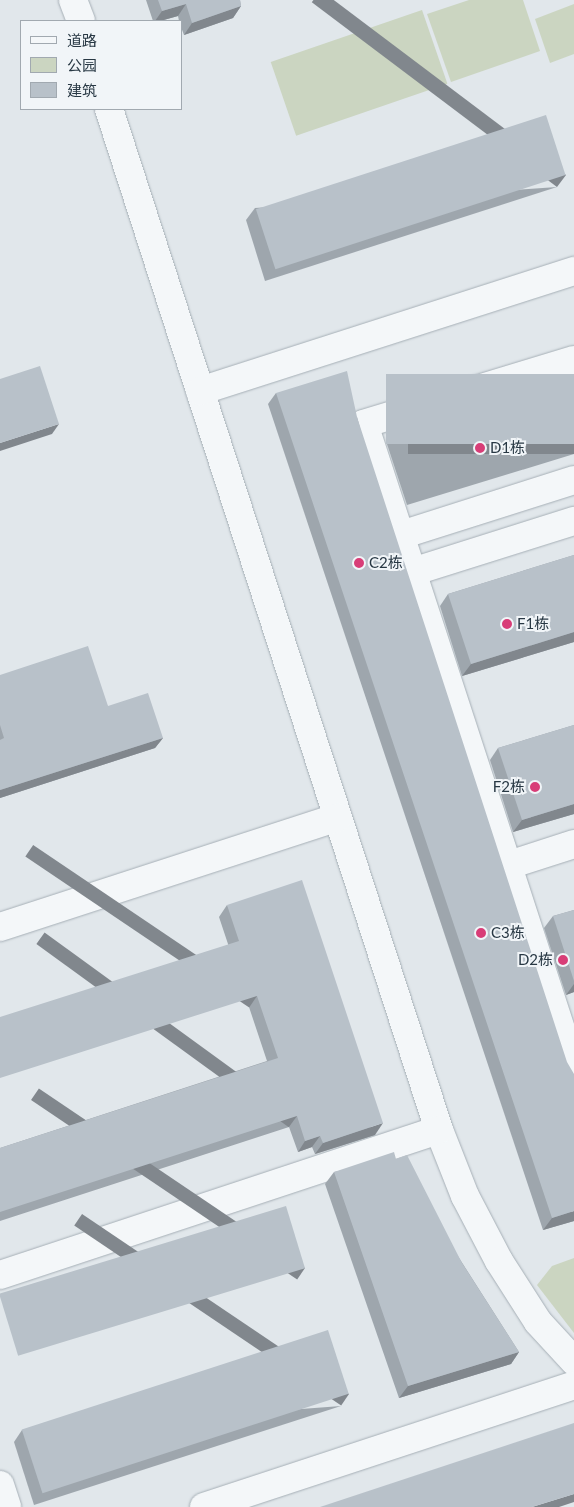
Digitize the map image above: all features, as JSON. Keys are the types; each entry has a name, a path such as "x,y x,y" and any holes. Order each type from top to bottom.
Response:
{"street":[{"path":"73,0 81,20"},
{"path":"109,110 439,1130 465,1196 499,1261 538,1322 574,1361"},
{"path":"200,391 574,271"},
{"path":"574,360 364,424 509,865 568,1027 574,1069"},
{"path":"400,536 574,480"},
{"path":"412,572 574,521"},
{"path":"0,926 338,817"},
{"path":"509,865 574,844"},
{"path":"0,1275 439,1130"},
{"path":"204,1507 574,1385"},
{"path":"0,1485 7,1507"}],"green space":[{"path":"469,0 523,0 540,51 451,82 427,14"},
{"path":"574,4 574,54 550,63 535,19"},
{"path":"422,10 447,84 296,136 271,62"},
{"path":"574,1258 574,1333 537,1285 552,1266"}],"building":[{"path":"158,0 240,0 241,6 192,23 186,4 162,11"},
{"path":"546,115 565,175 275,269 256,209"},
{"path":"40,366 59,424 0,443 0,379"},
{"path":"347,371 357,417 567,1062 574,1074 574,1211 552,1218 276,393"},
{"path":"386,374 574,374 574,444 386,444"},
{"name":"F1栋","path":"574,555 574,632 471,664 448,594"},
{"path":"88,646 108,706 148,693 163,738 0,790 0,740 4,738 0,725 0,675"},
{"name":"F2栋","path":"574,725 574,804 522,820 498,748"},
{"path":"302,880 383,1123 323,1143 320,1136 305,1141 297,1116 0,1212 0,1148 278,1058 257,996 0,1078 0,1017 239,941 227,905"},
{"path":"574,910 574,981 553,916"},
{"path":"394,1152 396,1159 407,1155 462,1263 519,1352 408,1386 334,1172"},
{"path":"286,1206 305,1268 18,1356 0,1293"},
{"path":"328,1330 349,1394 42,1493 22,1430"},
{"path":"574,1423 574,1494 532,1507 320,1507"}],"place":[{"name":"D1栋","path":"480,448"},
{"name":"C2栋","path":"359,563"},
{"name":"F1栋","path":"507,624"},
{"name":"F2栋","path":"535,787"},
{"name":"C3栋","path":"481,933"},
{"name":"D2栋","path":"563,960"}]}
